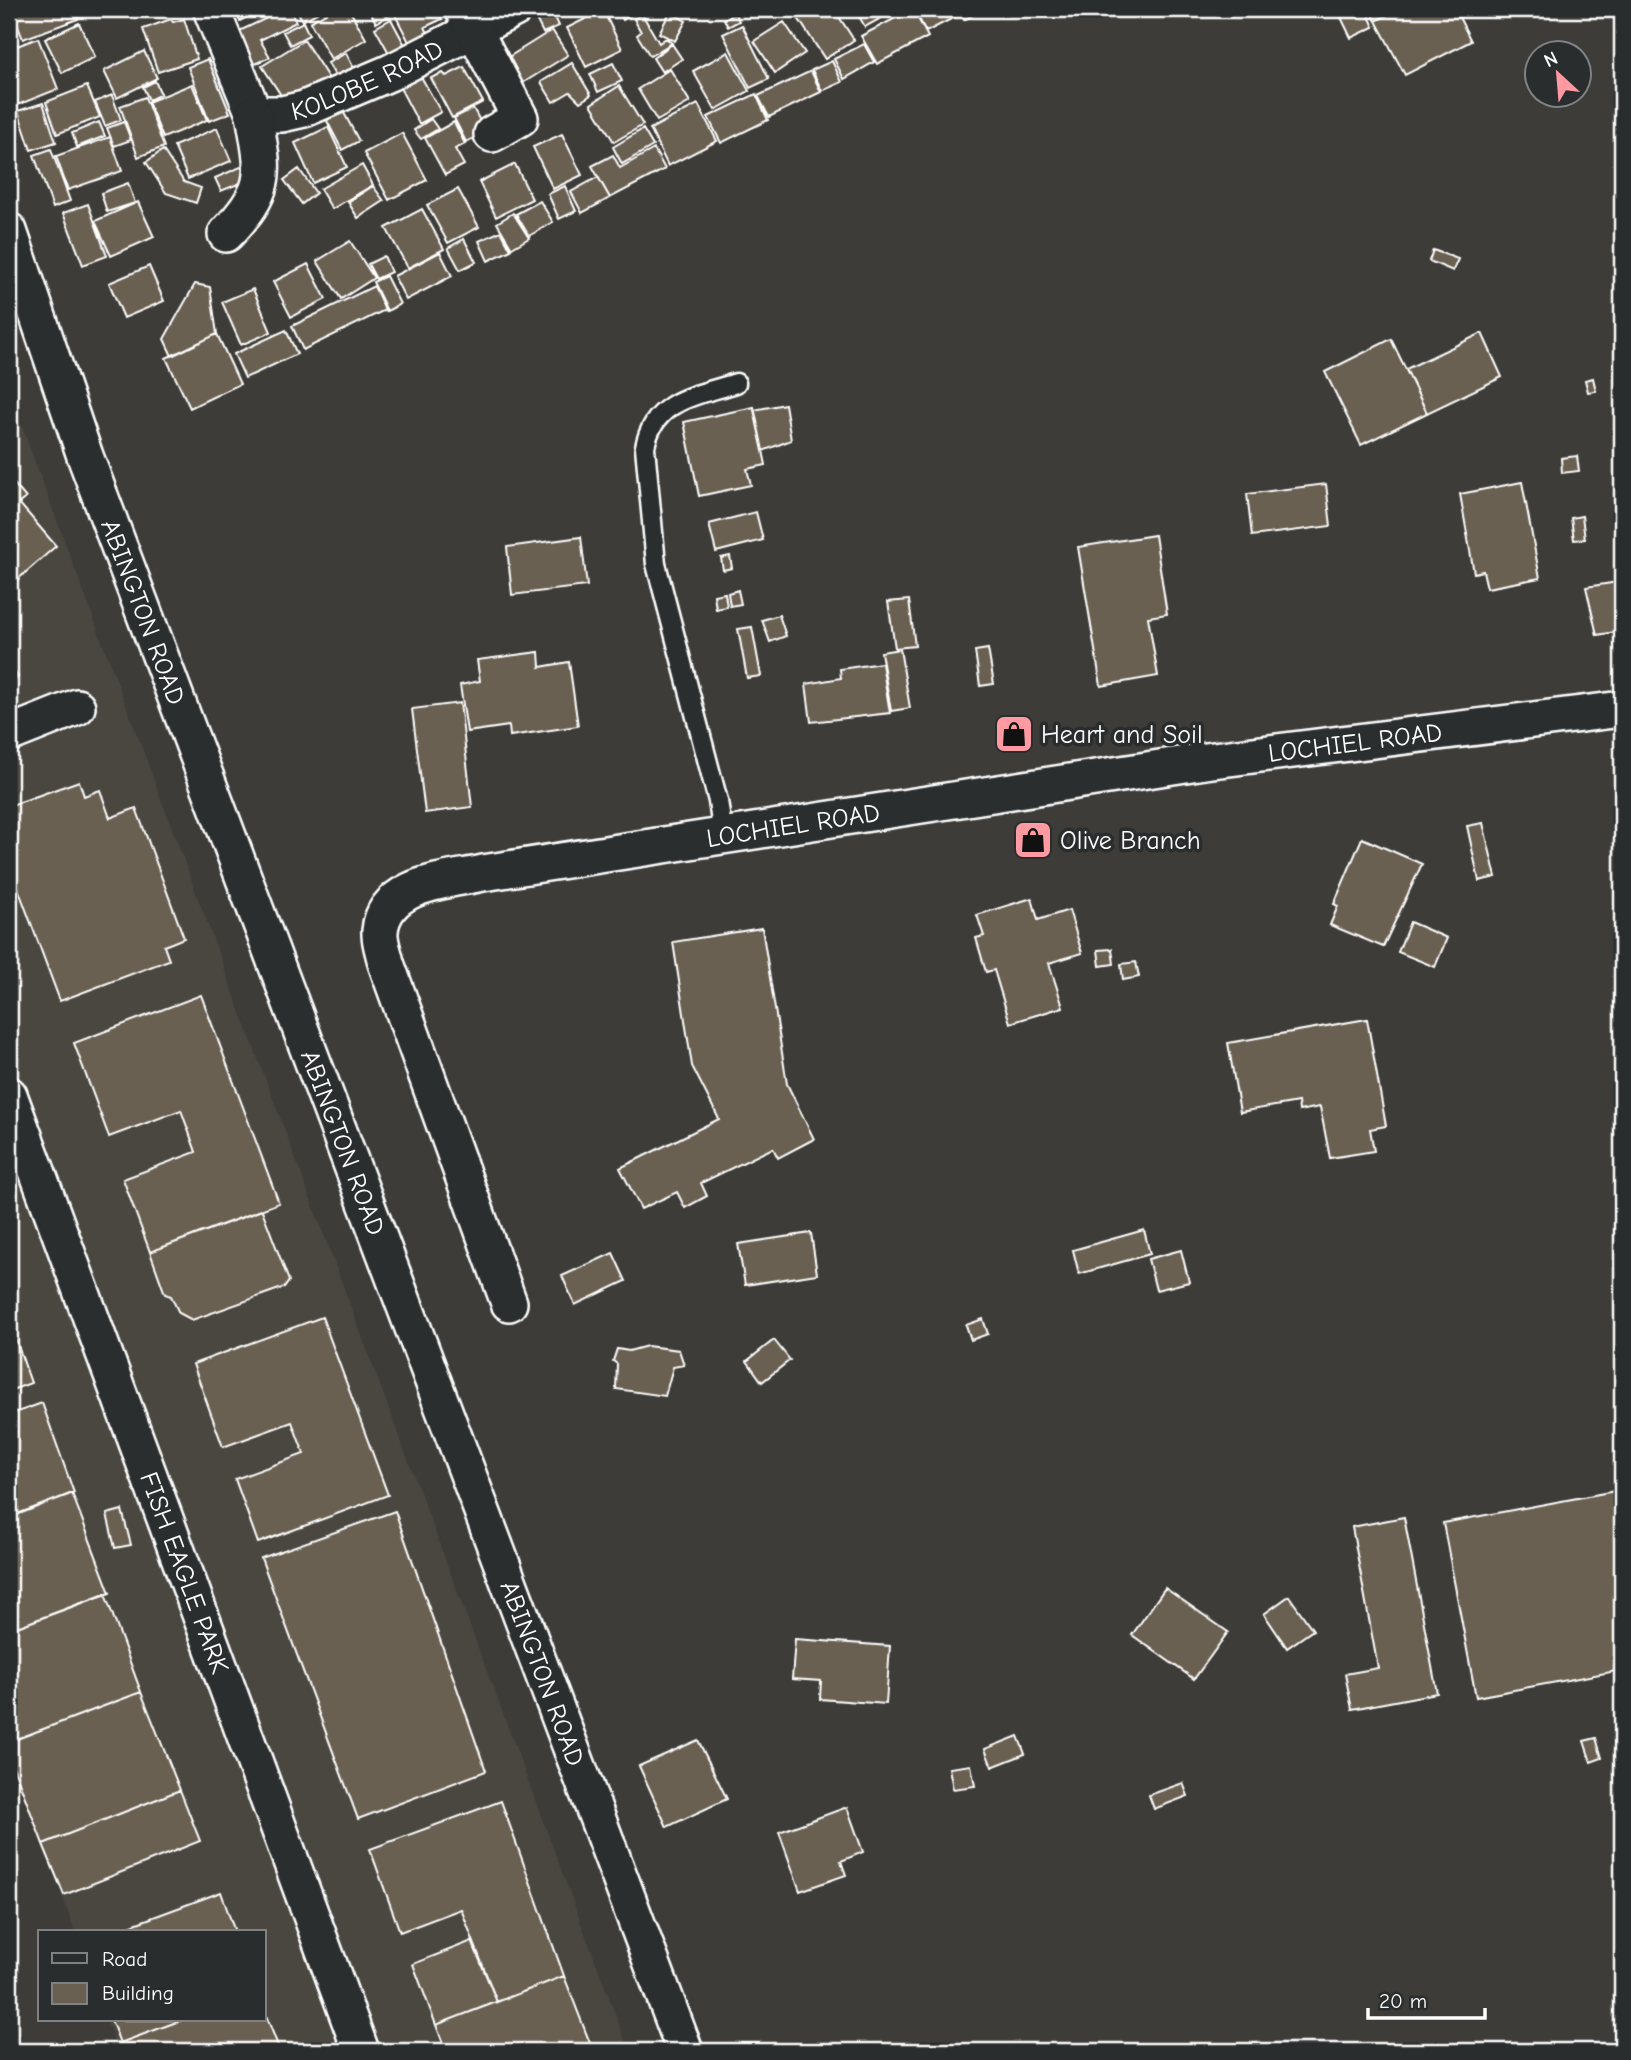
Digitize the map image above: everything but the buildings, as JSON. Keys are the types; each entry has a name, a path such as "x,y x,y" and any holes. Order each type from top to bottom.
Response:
{"street":[{"name":"KOLOBE ROAD","path":"211,9 254,114 263,170 260,189 248,212 226,234"},
{"name":"KOLOBE ROAD","path":"254,114 282,114 304,109 389,73 468,19 514,9"},
{"name":"KOLOBE ROAD","path":"468,19 517,120"},
{"name":"ABINGTON ROAD","path":"9,231 85,456 685,2051"},
{"path":"9,734 77,707"},
{"name":"LOCHIEL ROAD","path":"509,1303 386,963 379,934 383,915 393,900 414,889 483,873 1205,761 1622,709"},
{"name":"FISH EAGLE PARK","path":"9,1095 362,2051"}],"lane":[{"path":"723,836 718,801 656,564 645,447 649,429 671,405 736,383"}],"shaded area":[{"path":"19,419 629,2051 118,2051 107,2022 266,2022 266,1930 74,1930 9,1750 9,428"}],"place":[{"name":"Heart and Soil","path":"1014,734"},
{"name":"Olive Branch","path":"1033,840"}]}
